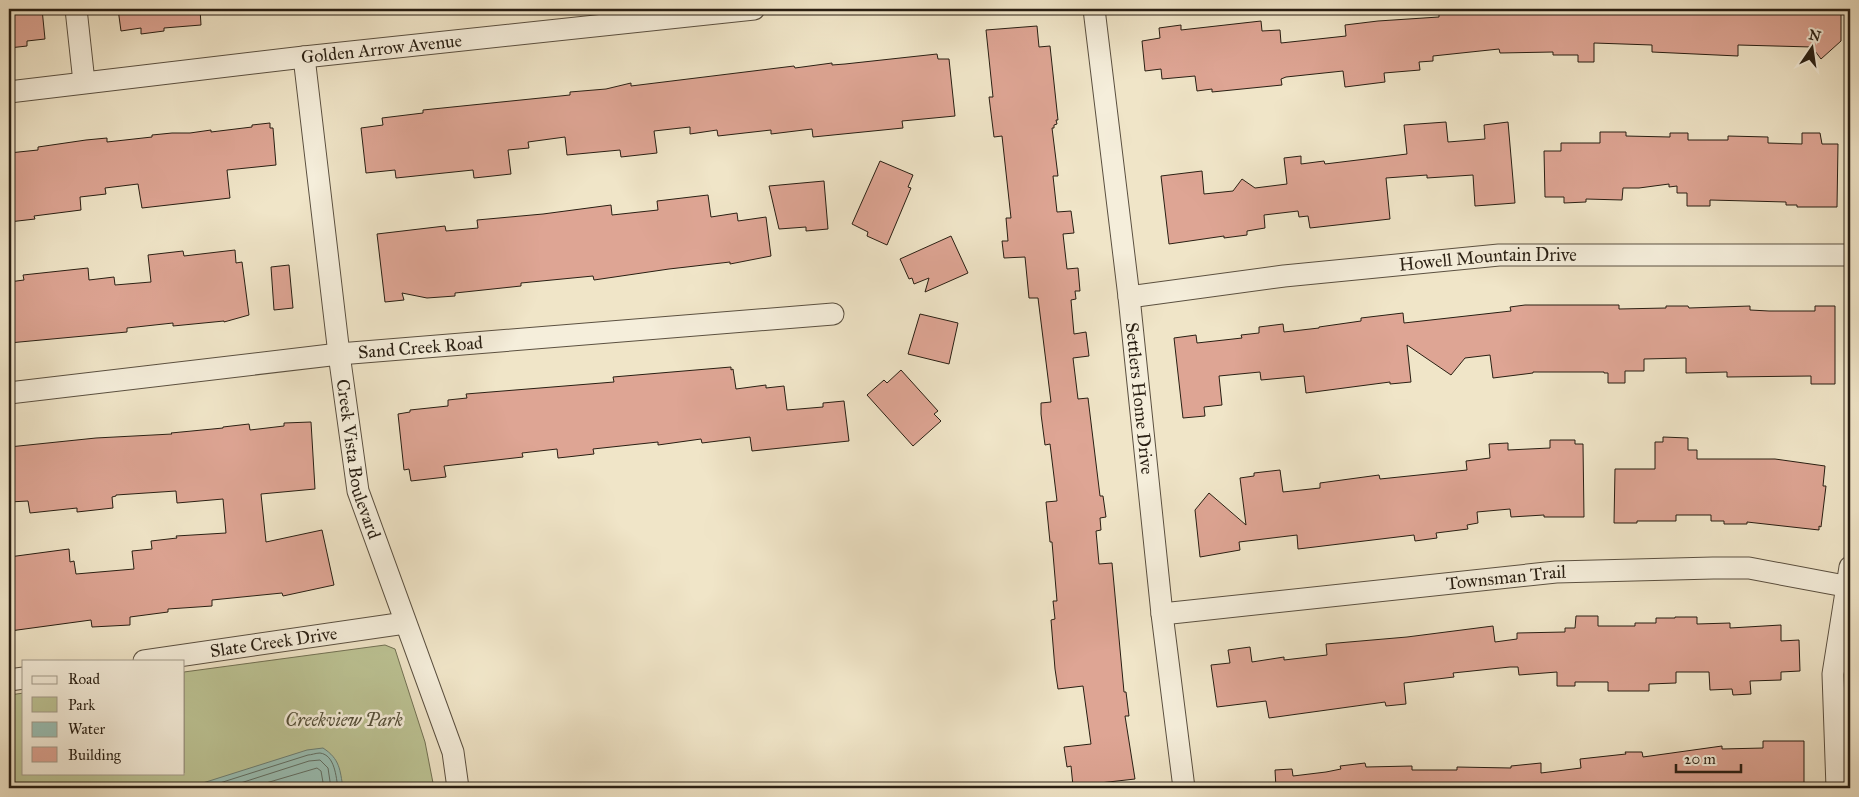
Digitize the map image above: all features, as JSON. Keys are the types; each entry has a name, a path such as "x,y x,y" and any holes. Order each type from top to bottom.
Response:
{"street":[{"path":"76,9 84,82"},
{"name":"Golden Arrow Avenue","path":"9,92 304,57 754,9"},
{"name":"Settlers Home Drive","path":"1094,9 1129,297 1162,614 1184,788"},
{"name":"Creek Vista Boulevard","path":"304,57 339,354 358,491 453,752 458,788"},
{"name":"Howell Mountain Drive","path":"1129,297 1284,276 1499,255 1850,256"},
{"name":"Sand Creek Road","path":"9,394 339,354 833,314"},
{"name":"Townsman Trail","path":"1162,614 1556,572 1749,568 1849,580"},
{"path":"1837,788 1833,674 1849,580"},
{"name":"Slate Creek Drive","path":"151,660 405,623"},
{"path":"9,680 22,678"}],"green space":[{"name":"Creekview Park","path":"385,645 395,649 425,742 434,788 9,788 9,695 22,693 22,774 185,774 185,672"}],"water":[{"path":"323,748 336,761 340,770 343,788 187,788 307,750"}],"building":[{"path":"9,9 42,9 45,39 27,41 27,46 9,48"},
{"path":"118,9 200,9 201,25 164,28 164,31 141,34 141,28 121,31"},
{"path":"1439,9 1701,11 1701,9 1841,9 1841,41 1821,59 1812,47 1738,45 1738,56 1652,52 1652,45 1594,43 1594,62 1578,62 1578,55 1553,55 1553,52 1500,53 1499,49 1433,56 1433,61 1419,62 1420,70 1384,73 1385,82 1345,87 1343,71 1286,77 1281,79 1282,85 1212,92 1212,89 1197,91 1195,76 1162,79 1161,69 1145,71 1142,41 1160,38 1159,28 1181,25 1181,30 1261,21 1262,31 1280,30 1281,43 1346,36 1345,25 1439,17"},
{"path":"1037,26 1039,47 1050,46 1058,120 1056,120 1057,124 1054,125 1054,128 1052,128 1058,176 1053,176 1057,212 1071,211 1074,233 1063,234 1067,269 1078,268 1080,291 1075,291 1076,299 1071,300 1074,334 1086,332 1089,356 1073,358 1078,399 1088,398 1100,496 1103,496 1106,517 1100,518 1101,530 1096,531 1099,564 1112,563 1124,692 1126,692 1129,716 1125,716 1135,779 1073,786 1071,766 1067,767 1064,747 1091,744 1083,686 1058,689 1055,669 1051,620 1055,619 1053,601 1057,601 1052,542 1050,542 1046,502 1057,501 1050,444 1045,445 1041,414 1041,403 1051,402 1038,298 1029,298 1025,257 1004,258 1002,241 1008,241 1006,218 1011,218 1002,136 994,137 989,97 993,97 986,30"},
{"path":"937,54 938,59 949,59 955,116 902,121 903,128 813,137 812,129 771,134 771,130 718,136 717,130 690,134 690,127 654,131 657,153 621,157 620,150 567,155 565,137 528,142 529,148 508,150 511,174 474,178 473,170 396,178 395,170 366,173 361,128 383,125 382,118 423,113 423,110 570,95 570,92 606,89 631,83 631,86 794,66 795,68 832,63 832,65 845,64"},
{"path":"1446,122 1448,142 1485,139 1484,125 1508,122 1515,203 1475,206 1473,175 1427,178 1427,175 1386,178 1390,219 1310,228 1308,216 1299,217 1298,211 1264,215 1265,228 1247,231 1247,235 1224,238 1224,236 1169,244 1161,176 1202,171 1204,194 1233,191 1242,179 1255,188 1287,184 1284,158 1301,156 1301,164 1324,161 1325,164 1407,154 1404,125"},
{"path":"270,123 270,128 273,128 276,165 227,170 230,198 142,208 138,184 105,188 106,194 80,197 81,210 34,216 35,219 9,222 9,153 38,150 38,147 86,140 107,138 107,142 172,133 211,130 211,132"},
{"path":"1600,132 1626,132 1626,136 1670,137 1670,133 1688,133 1688,140 1728,140 1728,136 1768,137 1768,143 1802,144 1802,133 1820,133 1822,144 1838,144 1837,207 1797,207 1797,205 1786,205 1786,202 1710,200 1710,206 1687,206 1687,193 1677,193 1677,186 1669,187 1669,184 1623,188 1622,200 1586,199 1586,202 1564,203 1564,197 1545,197 1544,151 1561,151 1561,143 1600,143"},
{"path":"880,161 913,175 908,187 911,188 887,245 867,236 868,232 852,224"},
{"path":"824,181 828,229 806,231 806,227 779,229 769,186"},
{"path":"708,195 711,217 737,213 738,221 766,217 771,256 730,264 730,262 669,269 594,280 593,276 521,283 521,286 455,293 455,296 427,298 402,293 404,300 385,302 377,234 445,226 446,231 478,228 477,220 611,205 612,215 658,210 657,201"},
{"path":"951,236 968,273 925,292 929,278 914,284 912,278 909,279 900,259"},
{"path":"235,250 236,263 242,262 249,315 224,322 173,326 173,323 127,328 127,332 9,343 9,282 24,280 23,275 88,268 89,280 114,277 115,285 151,282 148,255 183,251 184,256"},
{"path":"289,265 293,308 274,310 271,267"},
{"path":"1525,305 1619,305 1619,309 1666,308 1666,306 1688,306 1689,308 1750,306 1750,310 1769,311 1815,311 1815,306 1835,306 1835,384 1811,384 1811,376 1727,377 1727,372 1686,373 1686,358 1644,359 1644,371 1625,371 1625,383 1608,383 1608,373 1604,372 1533,372 1493,378 1490,355 1465,358 1451,375 1407,345 1411,382 1390,384 1390,382 1306,393 1304,376 1261,380 1260,372 1219,376 1222,405 1204,407 1205,416 1183,418 1174,338 1196,335 1197,343 1242,338 1241,335 1259,333 1259,327 1283,324 1284,332 1361,321 1361,318 1403,313 1404,323 1511,311 1510,307"},
{"path":"920,314 958,323 949,364 908,354"},
{"path":"731,367 731,370 733,369 736,389 766,385 766,388 784,386 787,410 823,407 823,403 844,401 849,441 752,451 750,437 702,443 701,439 658,445 658,442 593,449 594,454 558,458 557,449 522,453 523,457 444,466 446,477 411,481 409,469 404,470 398,414 410,412 410,410 448,406 448,400 467,398 466,394 614,382 613,377"},
{"path":"901,370 938,411 934,414 941,421 913,446 867,395 884,380 887,383"},
{"path":"311,422 315,489 261,494 266,542 322,530 334,585 283,596 282,593 212,600 212,606 168,609 168,612 130,617 130,625 92,627 91,620 10,631 9,557 69,549 70,562 74,561 76,574 134,569 132,551 152,549 151,541 177,538 176,536 226,533 223,499 177,503 176,491 116,495 112,497 113,508 77,512 77,508 30,513 28,501 9,502 9,447 96,438 172,434 249,424 250,430 284,426 284,423"},
{"path":"1663,437 1688,438 1688,450 1697,450 1697,459 1775,459 1825,466 1823,486 1826,486 1821,527 1819,526 1819,530 1747,522 1747,524 1724,524 1724,521 1711,521 1711,515 1676,515 1676,521 1614,523 1615,469 1655,469 1655,442 1663,442"},
{"path":"1550,440 1575,440 1575,444 1583,444 1584,517 1544,517 1544,515 1511,517 1510,509 1477,512 1478,523 1467,525 1468,529 1436,533 1437,538 1415,541 1414,535 1298,549 1297,535 1239,542 1240,550 1200,557 1195,510 1209,493 1246,525 1240,478 1254,476 1254,473 1280,470 1283,492 1320,488 1320,483 1379,475 1380,479 1467,470 1466,461 1490,458 1489,444 1508,443 1508,450 1550,448"},
{"path":"1576,616 1598,616 1598,626 1635,626 1635,623 1656,623 1656,618 1675,617 1697,617 1697,624 1730,623 1730,628 1781,625 1781,641 1799,640 1800,671 1781,672 1781,680 1750,681 1751,694 1733,695 1732,689 1710,690 1709,672 1676,672 1676,683 1649,684 1649,691 1608,691 1608,682 1575,682 1575,686 1557,686 1557,672 1519,675 1518,667 1510,667 1453,673 1454,677 1404,683 1406,704 1386,706 1385,702 1269,718 1266,701 1217,707 1211,665 1230,663 1228,650 1250,647 1252,662 1284,657 1284,660 1327,655 1326,644 1407,637 1493,626 1495,642 1517,639 1517,633 1565,632 1565,628 1575,628"},
{"path":"1763,741 1804,741 1804,788 1276,788 1275,770 1292,769 1293,776 1326,772 1341,769 1340,766 1365,763 1366,767 1412,766 1412,770 1457,770 1457,767 1511,768 1511,766 1541,763 1541,773 1581,768 1580,759 1626,754 1625,752 1642,752 1643,757 1722,746 1722,749 1763,748"}]}
